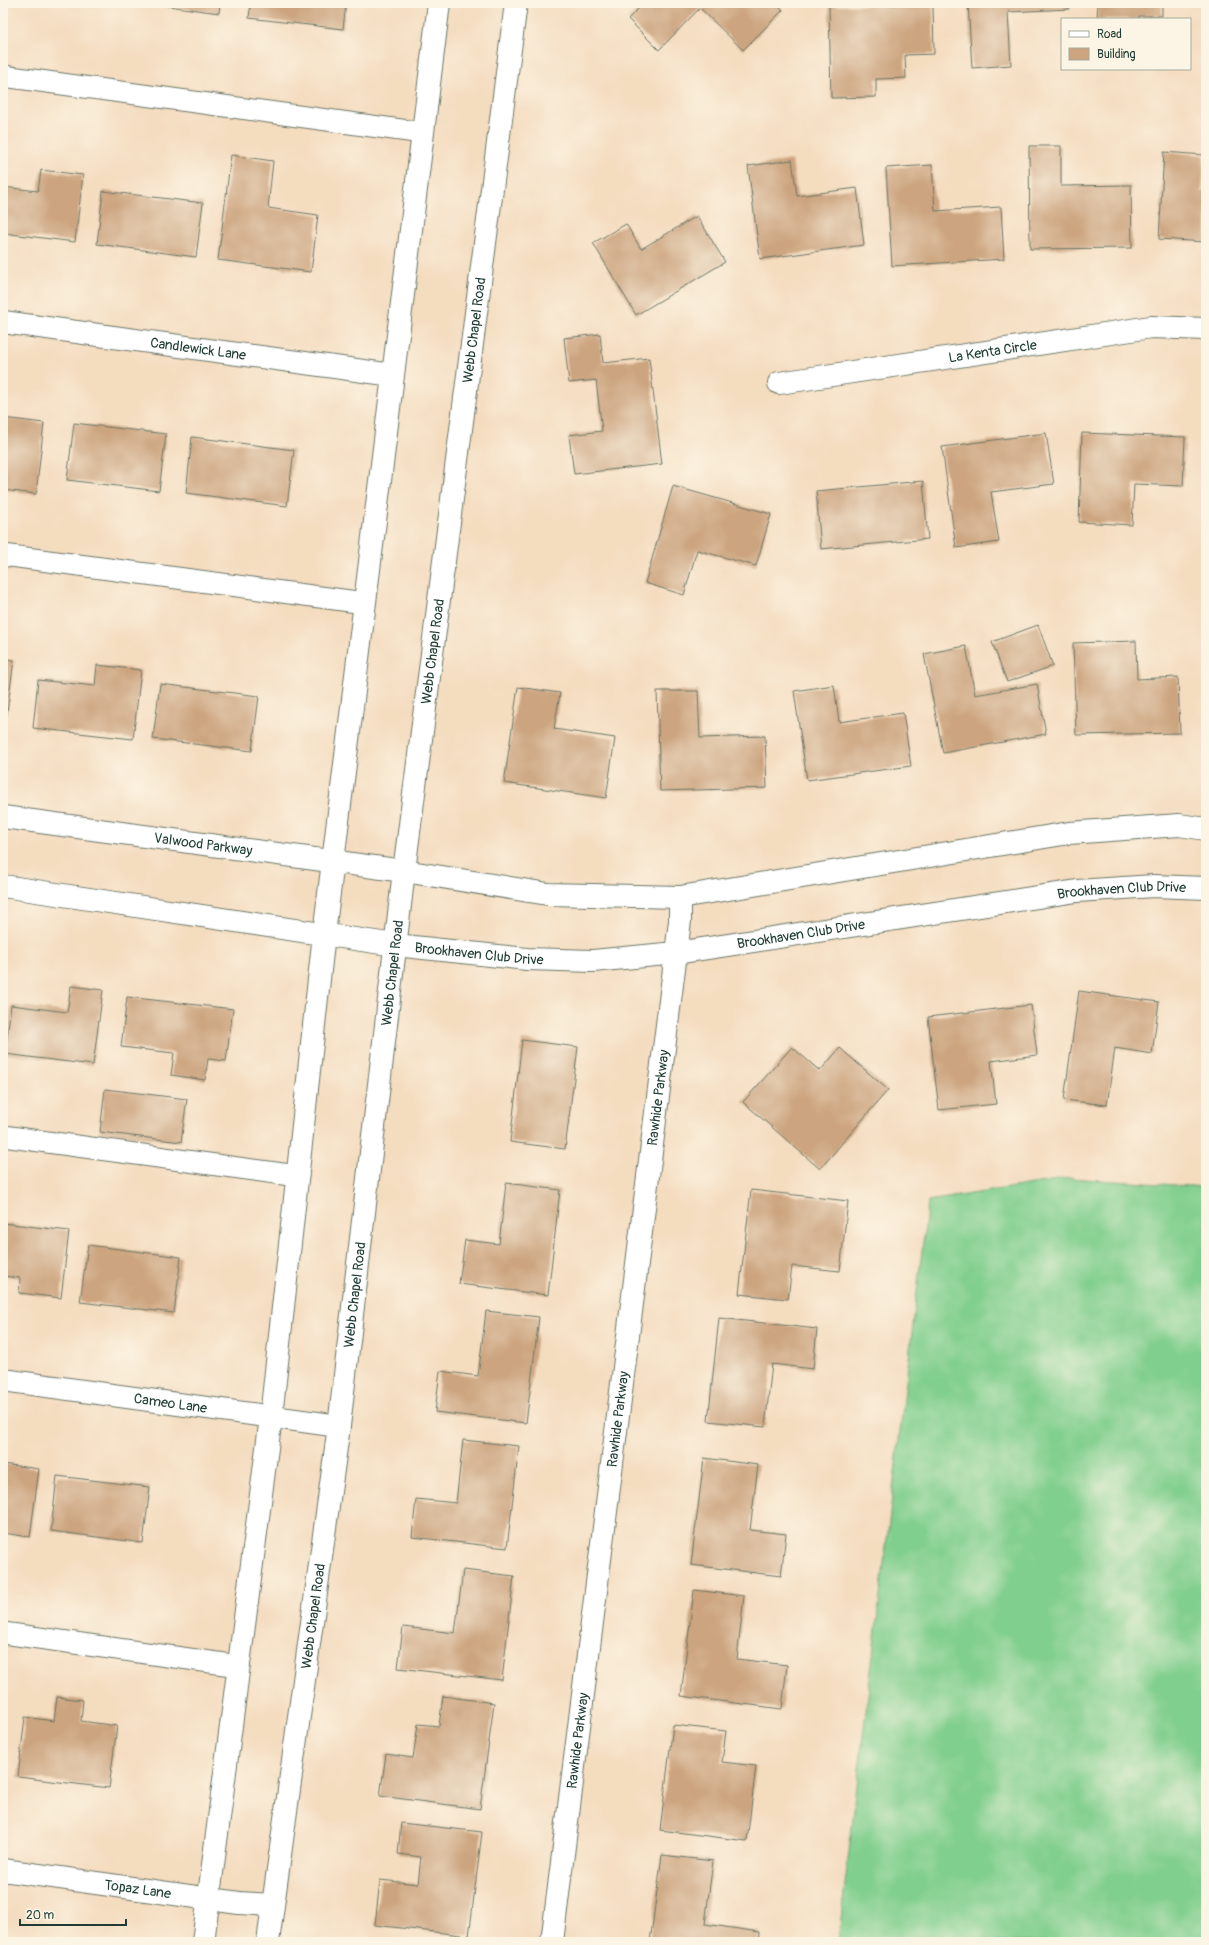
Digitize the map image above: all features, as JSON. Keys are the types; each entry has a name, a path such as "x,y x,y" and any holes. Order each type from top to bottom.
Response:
{"main road":[{"path":"203,1942 271,1417 324,934 439,3"},
{"name":"Webb Chapel Road","path":"268,1942 339,1426 404,871 516,3"},
{"name":"Candlewick Lane","path":"3,322 393,375"},
{"name":"La Kenta Circle","path":"779,383 1151,327 1206,329"},
{"name":"Valwood Parkway","path":"3,817 404,871"},
{"path":"404,871 548,894 680,897 1069,833 1179,825 1206,829"},
{"path":"3,886 395,945"},
{"name":"Brookhaven Club Drive","path":"395,945 527,959 594,961 676,953 1077,891 1154,886 1206,888"},
{"name":"Rawhide Parkway","path":"552,1942 676,953 680,920 680,897"},
{"name":"Cameo Lane","path":"3,1380 339,1426"},
{"name":"Topaz Lane","path":"3,1870 239,1903 272,1906"}],"lane":[{"path":"3,76 423,133"},
{"path":"3,555 365,603"},
{"path":"3,1136 298,1176"},
{"path":"3,1633 239,1666"}],"green space":[{"path":"1069,1178 1206,1187 1206,1942 838,1942 928,1201"}],"building":[{"path":"146,3 220,3 219,13"},
{"path":"251,3 346,3 343,29 249,18"},
{"path":"644,3 776,3 783,10 743,50 700,8 659,50 628,19"},
{"path":"968,3 1069,3 1069,9 1008,12 1011,65 972,68"},
{"path":"1098,3 1162,3 1162,16 1139,16 1139,18 1097,18"},
{"path":"933,4 934,54 905,55 906,78 876,79 876,97 831,98 829,6"},
{"path":"1029,146 1061,146 1061,186 1131,185 1132,248 1030,249"},
{"path":"1164,152 1204,155 1202,192 1206,192 1206,242 1159,239"},
{"path":"231,155 273,161 268,208 318,215 311,272 218,260"},
{"path":"792,160 797,196 857,188 864,245 760,259 748,166"},
{"path":"932,165 935,211 1001,207 1004,259 892,266 886,168"},
{"path":"41,170 83,175 75,242 3,233 3,187 38,191"},
{"path":"103,191 203,203 196,257 97,244"},
{"path":"697,216 725,262 636,315 593,243 626,224 641,249"},
{"path":"600,334 603,363 649,358 662,464 574,474 569,435 602,431 596,380 569,383 564,338"},
{"path":"3,418 44,423 36,494 3,490"},
{"path":"74,423 166,434 159,491 67,480"},
{"path":"1046,433 1054,484 991,492 999,542 956,548 942,447"},
{"path":"1082,433 1185,437 1183,486 1134,484 1132,525 1079,522"},
{"path":"192,437 294,450 287,506 186,493"},
{"path":"923,481 928,539 821,549 816,491"},
{"path":"673,486 771,514 756,566 697,550 684,595 645,583"},
{"path":"1038,625 1053,666 1007,682 992,642"},
{"path":"1136,641 1137,679 1178,677 1180,733 1076,735 1073,643"},
{"path":"966,646 975,695 1037,684 1046,734 943,753 924,654"},
{"path":"3,659 14,660 6,720 3,720"},
{"path":"97,665 141,670 133,739 33,728 38,680 95,686"},
{"path":"160,684 259,696 252,751 153,739"},
{"path":"834,685 839,722 903,713 911,766 807,780 794,691"},
{"path":"518,687 560,693 554,729 615,738 606,798 504,783"},
{"path":"657,691 698,691 700,738 765,736 767,788 660,791"},
{"path":"71,986 103,990 93,1065 5,1054 11,1005 67,1012"},
{"path":"1079,991 1159,1002 1152,1054 1115,1048 1107,1105 1064,1100"},
{"path":"127,997 233,1009 226,1061 208,1059 205,1080 171,1075 174,1053 121,1047"},
{"path":"1031,1005 1037,1055 991,1061 996,1104 939,1110 928,1017"},
{"path":"522,1040 578,1047 565,1149 510,1142"},
{"path":"792,1047 820,1071 840,1048 888,1090 820,1169 743,1102"},
{"path":"105,1089 187,1099 181,1142 100,1132"},
{"path":"506,1183 560,1190 548,1295 459,1284 465,1240 499,1244"},
{"path":"751,1190 848,1201 840,1271 792,1266 788,1299 739,1294"},
{"path":"3,1223 69,1231 61,1298 19,1293 20,1278 3,1276"},
{"path":"88,1245 181,1257 174,1313 80,1302"},
{"path":"486,1311 539,1317 526,1423 435,1412 440,1371 478,1376"},
{"path":"719,1318 817,1329 813,1369 772,1364 765,1427 708,1421"},
{"path":"463,1440 519,1446 507,1548 412,1537 416,1499 456,1503"},
{"path":"704,1458 758,1465 750,1530 786,1534 781,1576 691,1565"},
{"path":"3,1464 39,1469 30,1537 3,1533"},
{"path":"57,1476 150,1487 143,1543 51,1531"},
{"path":"463,1570 514,1576 502,1680 398,1668 403,1627 455,1633"},
{"path":"694,1590 744,1596 737,1659 787,1665 782,1709 681,1696"},
{"path":"443,1696 494,1703 480,1809 380,1796 386,1754 413,1758 418,1724 439,1726"},
{"path":"57,1697 83,1700 81,1721 117,1726 109,1788 18,1777 25,1717 54,1721"},
{"path":"673,1725 726,1731 722,1762 756,1766 747,1841 660,1830"},
{"path":"401,1823 482,1832 469,1936 375,1925 380,1880 418,1884 421,1857 398,1854"},
{"path":"662,1855 713,1861 705,1924 759,1932 758,1942 650,1942"}]}
